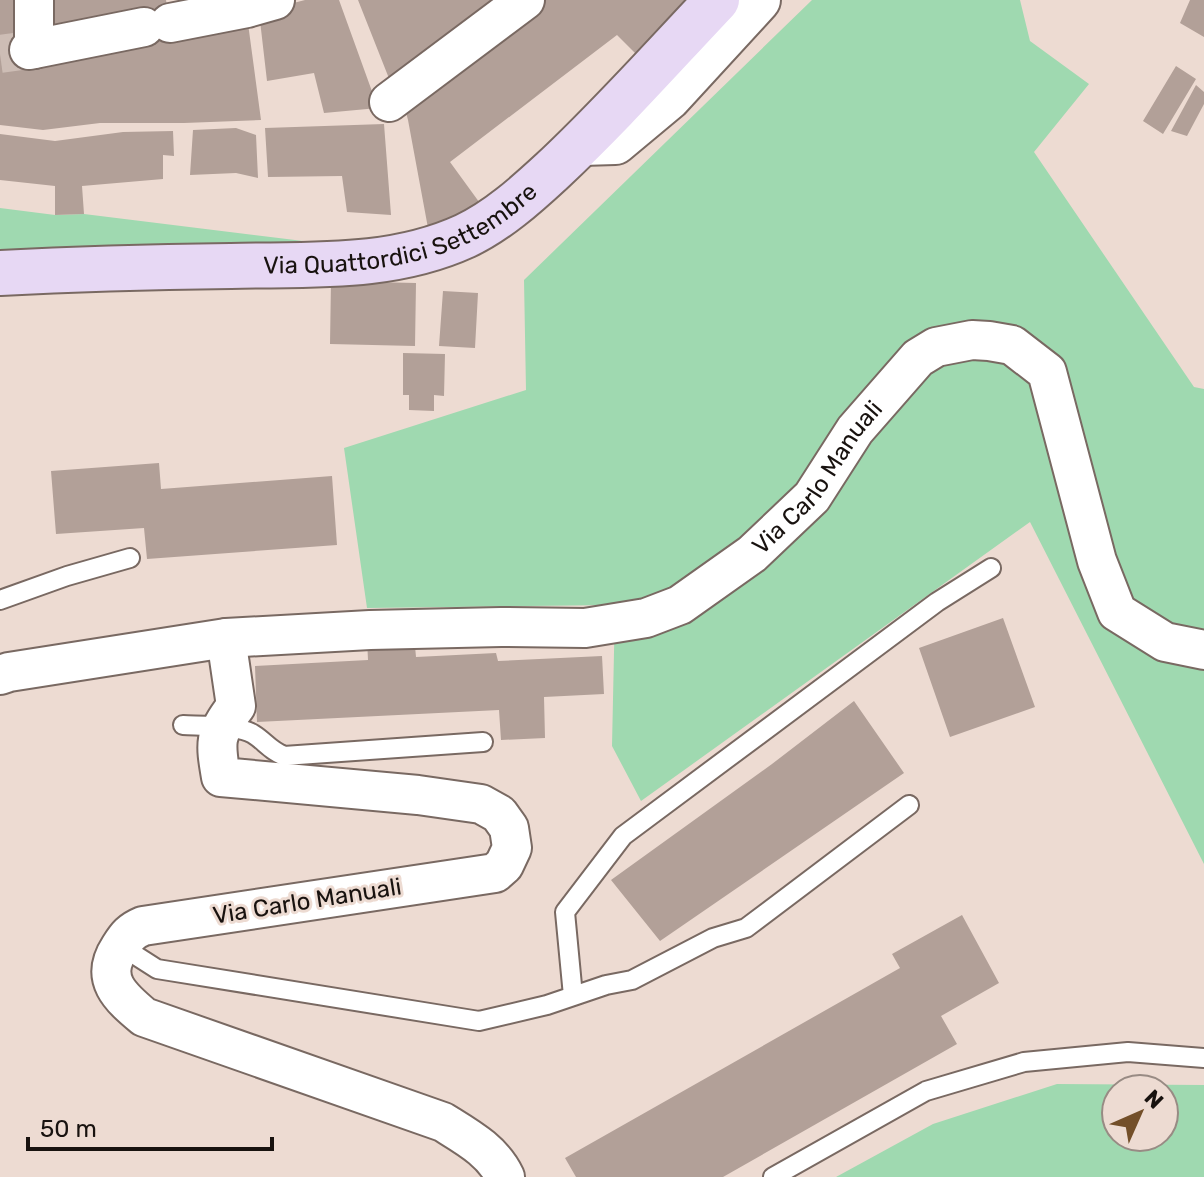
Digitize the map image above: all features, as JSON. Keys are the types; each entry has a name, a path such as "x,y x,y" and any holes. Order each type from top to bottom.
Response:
{"main road":[{"name":"Via Quattordici Settembre","path":"0,273 348,265 403,257 465,236 501,214 582,143 717,0"}],"street":[{"path":"34,0 32,49 275,0"},
{"path":"391,107 525,0"},
{"path":"582,143 615,142 669,97 758,0"},
{"name":"Via Carlo Manuali","path":"0,675 226,638 370,630 585,628 646,618 680,605 752,554 812,497 855,430 918,358 936,347 972,340 1012,345 1047,372 1097,561 1117,612 1165,642 1204,650"},
{"name":"Via Carlo Manuali","path":"121,946 130,932 143,926 495,873 504,865 512,848 509,828 499,814 481,804 418,795 221,777 216,749 220,727 236,706 226,638"},
{"path":"121,946 111,960 112,981 121,998 144,1017 443,1122 488,1153 505,1177"}],"lane":[{"path":"0,600 130,558"},
{"path":"573,996 565,912 623,836 937,602 991,568"},
{"path":"183,725 251,732 272,751 284,756 483,742"},
{"path":"121,946 157,969 479,1021 632,980 713,938 746,928 909,805"},
{"path":"773,1177 926,1091 1024,1062 1128,1052 1204,1058"}],"green space":[{"path":"812,0 1020,0 1030,41 1089,84 1034,152 1194,387 1204,389 1204,864 1030,522 641,801 612,746 615,605 367,608 344,448 526,390 524,280"},
{"path":"0,208 55,215 84,214 336,245 0,264"},
{"path":"1057,1084 1100,1084 1100,1153 1180,1153 1180,1085 1204,1085 1204,1177 836,1177 933,1124"}],"building":[{"path":"0,0 24,0 39,37 39,0 166,0 169,18 247,16 261,120 100,123 43,130 0,125"},
{"path":"305,0 339,0 378,108 324,113 314,73 267,81 259,12"},
{"path":"358,0 515,0 392,86"},
{"path":"533,0 692,0 640,58 617,35 450,162 482,206 428,228 402,97"},
{"path":"1190,0 1204,0 1204,37 1180,23"},
{"path":"1176,66 1196,79 1163,134 1143,121"},
{"path":"1196,85 1204,92 1204,104 1187,136 1171,131"},
{"path":"384,124 391,215 347,212 342,176 268,177 265,128"},
{"path":"236,128 256,135 258,178 236,173 190,175 193,130"},
{"path":"173,131 174,156 163,155 163,179 82,186 84,214 55,215 55,186 0,180 0,134 55,141 123,132"},
{"path":"331,281 416,283 415,346 330,344"},
{"path":"443,291 478,293 475,348 439,346"},
{"path":"403,353 445,354 444,396 434,395 434,411 409,410 409,395 403,395"},
{"path":"159,463 161,489 332,476 337,545 147,559 144,528 56,534 51,471"},
{"path":"1003,618 1035,707 950,737 919,648"},
{"path":"414,635 416,657 496,653 498,661 602,656 604,694 544,697 545,738 501,740 499,710 257,722 255,666 368,660 367,639"},
{"path":"854,701 904,773 660,941 611,880"},
{"path":"962,915 999,983 941,1016 957,1044 723,1177 576,1177 565,1158 900,968 892,954"}],"tunnel":[{"path":"0,54 29,50"}]}
